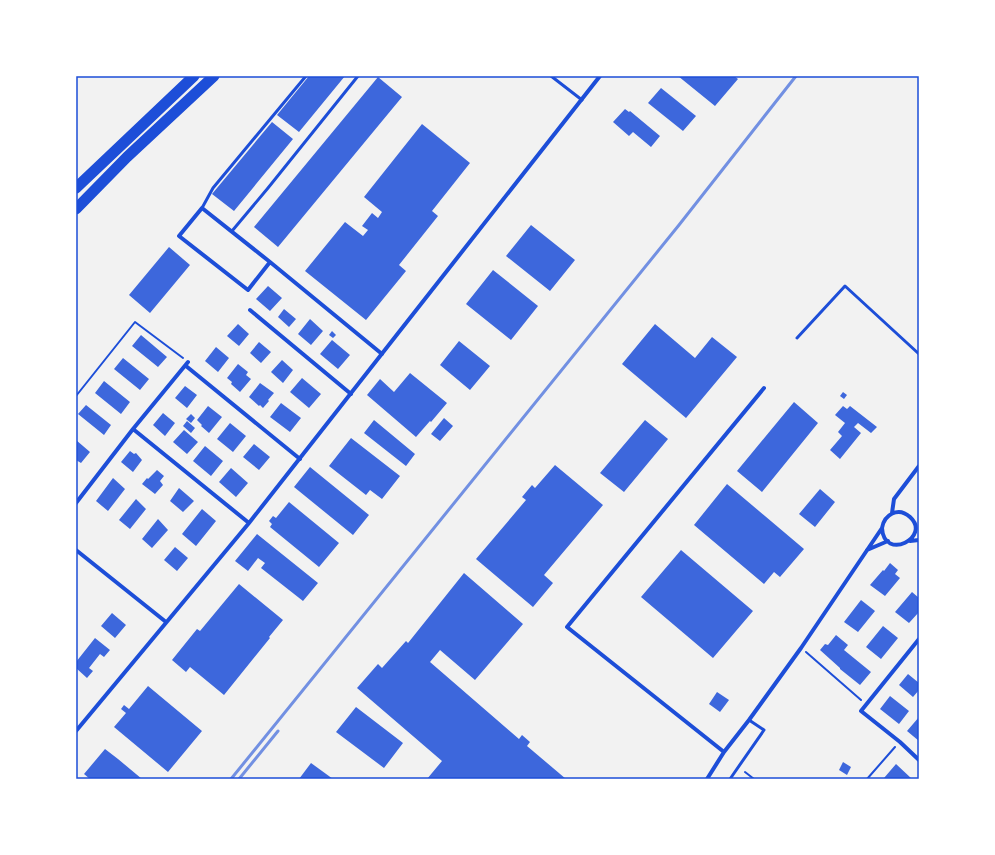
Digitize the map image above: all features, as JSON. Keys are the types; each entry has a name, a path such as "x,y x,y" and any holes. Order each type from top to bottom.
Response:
{"highway":[{"path":"76,188 194,76"},
{"path":"76,209 127,158 214,76"}],"street":[{"path":"76,731 249,523 600,76"},
{"path":"270,262 248,290 179,236 202,208 232,231 270,262 382,354"},
{"path":"250,310 351,394"},
{"path":"76,503 133,429 187,364 300,459"},
{"path":"724,752 567,627 764,388"},
{"path":"133,429 249,523"},
{"path":"892,513 894,499 919,466"},
{"path":"707,779 724,752 750,720 801,648 882,528 885,519 892,513 898,512 905,514 912,519 914,534 909,541"},
{"path":"914,526 919,529"},
{"path":"882,528 883,535 888,541 896,545 919,540"},
{"path":"867,550 888,541"},
{"path":"76,550 166,622"},
{"path":"919,639 861,711 900,742 919,760"}],"lane":[{"path":"202,208 205,200 213,188 306,76"},
{"path":"232,231 358,76"},
{"path":"551,76 557,77 582,100"},
{"path":"797,338 845,286 919,354"},
{"path":"730,779 764,730 750,720"}],"path":[{"path":"76,396 135,322 187,364"},
{"path":"801,648 866,705"},
{"path":"867,779 900,742"},
{"path":"745,772 754,779"}],"building":[{"path":"309,76 345,76 299,132 277,115"},
{"path":"678,76 734,76 738,79 715,106"},
{"path":"378,77 402,97 278,247 254,227"},
{"path":"661,88 696,116 683,131 648,103"},
{"path":"625,109 629,112 630,111 660,136 651,147 633,132 629,136 613,122"},
{"path":"272,122 293,139 234,211 212,194"},
{"path":"422,124 470,163 432,211 438,216 399,265 406,271 366,320 305,271 345,222 363,236 368,230 362,226 372,213 378,218 382,212 364,197"},
{"path":"531,225 575,260 550,291 506,256"},
{"path":"169,247 190,265 150,313 129,295"},
{"path":"493,270 538,306 511,340 466,304"},
{"path":"268,286 282,298 270,311 256,299"},
{"path":"284,309 296,319 289,327 278,317"},
{"path":"310,319 323,331 311,345 298,334"},
{"path":"238,324 249,334 239,346 227,336"},
{"path":"655,324 695,358 712,337 737,357 686,418 622,364"},
{"path":"332,331 336,335 333,338 329,335"},
{"path":"141,335 167,357 158,367 132,346"},
{"path":"332,340 350,355 338,369 320,354"},
{"path":"459,341 490,366 470,390 440,365"},
{"path":"259,342 271,352 261,363 250,353"},
{"path":"216,347 229,358 218,372 205,361"},
{"path":"123,358 149,379 140,390 114,369"},
{"path":"282,360 293,370 283,383 271,372"},
{"path":"238,364 248,372 246,375 251,379 240,392 227,378"},
{"path":"410,373 447,403 416,437 367,395 380,379 394,392"},
{"path":"302,378 321,394 309,408 290,392"},
{"path":"104,381 130,402 121,414 95,393"},
{"path":"260,383 274,393 263,408 249,397"},
{"path":"185,386 197,395 187,408 175,398"},
{"path":"843,392 847,395 844,399 840,396"},
{"path":"794,402 818,423 762,492 737,471"},
{"path":"281,403 301,418 290,432 270,417"},
{"path":"86,405 111,425 104,435 78,414"},
{"path":"208,406 222,417 209,433 197,420"},
{"path":"843,406 847,409 850,406 877,427 871,433 858,423 854,427 861,433 840,459 830,450 842,436 838,432 845,423 835,415"},
{"path":"163,413 175,423 165,436 153,425"},
{"path":"191,414 195,418 191,423 186,419"},
{"path":"444,418 453,426 440,441 431,434"},
{"path":"374,420 415,454 406,466 364,433"},
{"path":"645,420 668,439 624,492 600,473"},
{"path":"187,421 195,428 191,433 183,426"},
{"path":"230,423 246,436 233,452 217,439"},
{"path":"184,430 198,442 187,454 173,442"},
{"path":"351,438 400,476 382,499 370,490 366,495 329,466"},
{"path":"76,440 90,452 81,463 76,460"},
{"path":"254,444 270,457 259,470 243,457"},
{"path":"205,446 223,461 211,476 193,461"},
{"path":"130,451 134,454 136,453 142,460 133,472 121,462"},
{"path":"555,465 603,505 544,575 553,583 533,607 476,559 526,500 522,497 532,485 535,488"},
{"path":"310,467 369,515 353,535 294,487"},
{"path":"231,468 248,483 236,497 219,482"},
{"path":"157,470 164,476 160,481 163,485 155,494 142,484"},
{"path":"113,478 125,489 108,511 96,501"},
{"path":"727,484 804,549 780,577 774,572 764,584 694,525"},
{"path":"179,488 194,501 183,512 170,501"},
{"path":"820,489 835,502 815,527 799,514"},
{"path":"136,499 146,509 130,529 119,520"},
{"path":"289,502 339,543 319,567 270,527 272,524 269,521 273,516 276,518"},
{"path":"202,509 216,521 196,546 182,534"},
{"path":"158,519 168,530 152,548 142,539"},
{"path":"257,534 318,583 303,601 261,568 265,563 258,558 248,571 235,561"},
{"path":"175,547 188,558 177,571 164,560"},
{"path":"681,550 753,611 713,658 641,597"},
{"path":"890,563 898,570 895,574 900,578 885,596 870,585"},
{"path":"464,573 523,624 475,680 440,650 430,662 519,739 522,735 530,742 527,746 566,779 427,779 442,761 357,688 378,664 382,668 406,641 408,643"},
{"path":"239,584 283,620 224,695 190,667 186,672 172,660 197,629 200,631"},
{"path":"912,592 919,598 919,612 909,623 895,612"},
{"path":"861,600 875,611 858,632 844,622"},
{"path":"112,613 126,625 115,638 101,626"},
{"path":"883,626 898,638 881,659 866,647"},
{"path":"836,635 848,645 844,650 871,672 860,685 820,650 825,644 828,645"},
{"path":"95,638 110,650 104,657 100,654 89,668 93,671 87,678 76,668 76,662"},
{"path":"908,674 919,683 919,690 913,697 899,685"},
{"path":"148,686 202,731 168,772 114,727 126,713 121,709 124,705 129,709"},
{"path":"717,692 729,700 720,712 709,704"},
{"path":"890,696 909,711 899,724 880,709"},
{"path":"356,707 403,743 384,768 336,732"},
{"path":"919,717 919,741 907,731"},
{"path":"105,749 142,779 90,779 84,774"},
{"path":"843,762 851,767 847,775 839,770"},
{"path":"311,763 333,779 299,779"},
{"path":"896,764 912,779 885,779 884,778"}],"railway":[{"path":"231,779 679,225 796,76"},
{"path":"239,779 278,731"}]}
